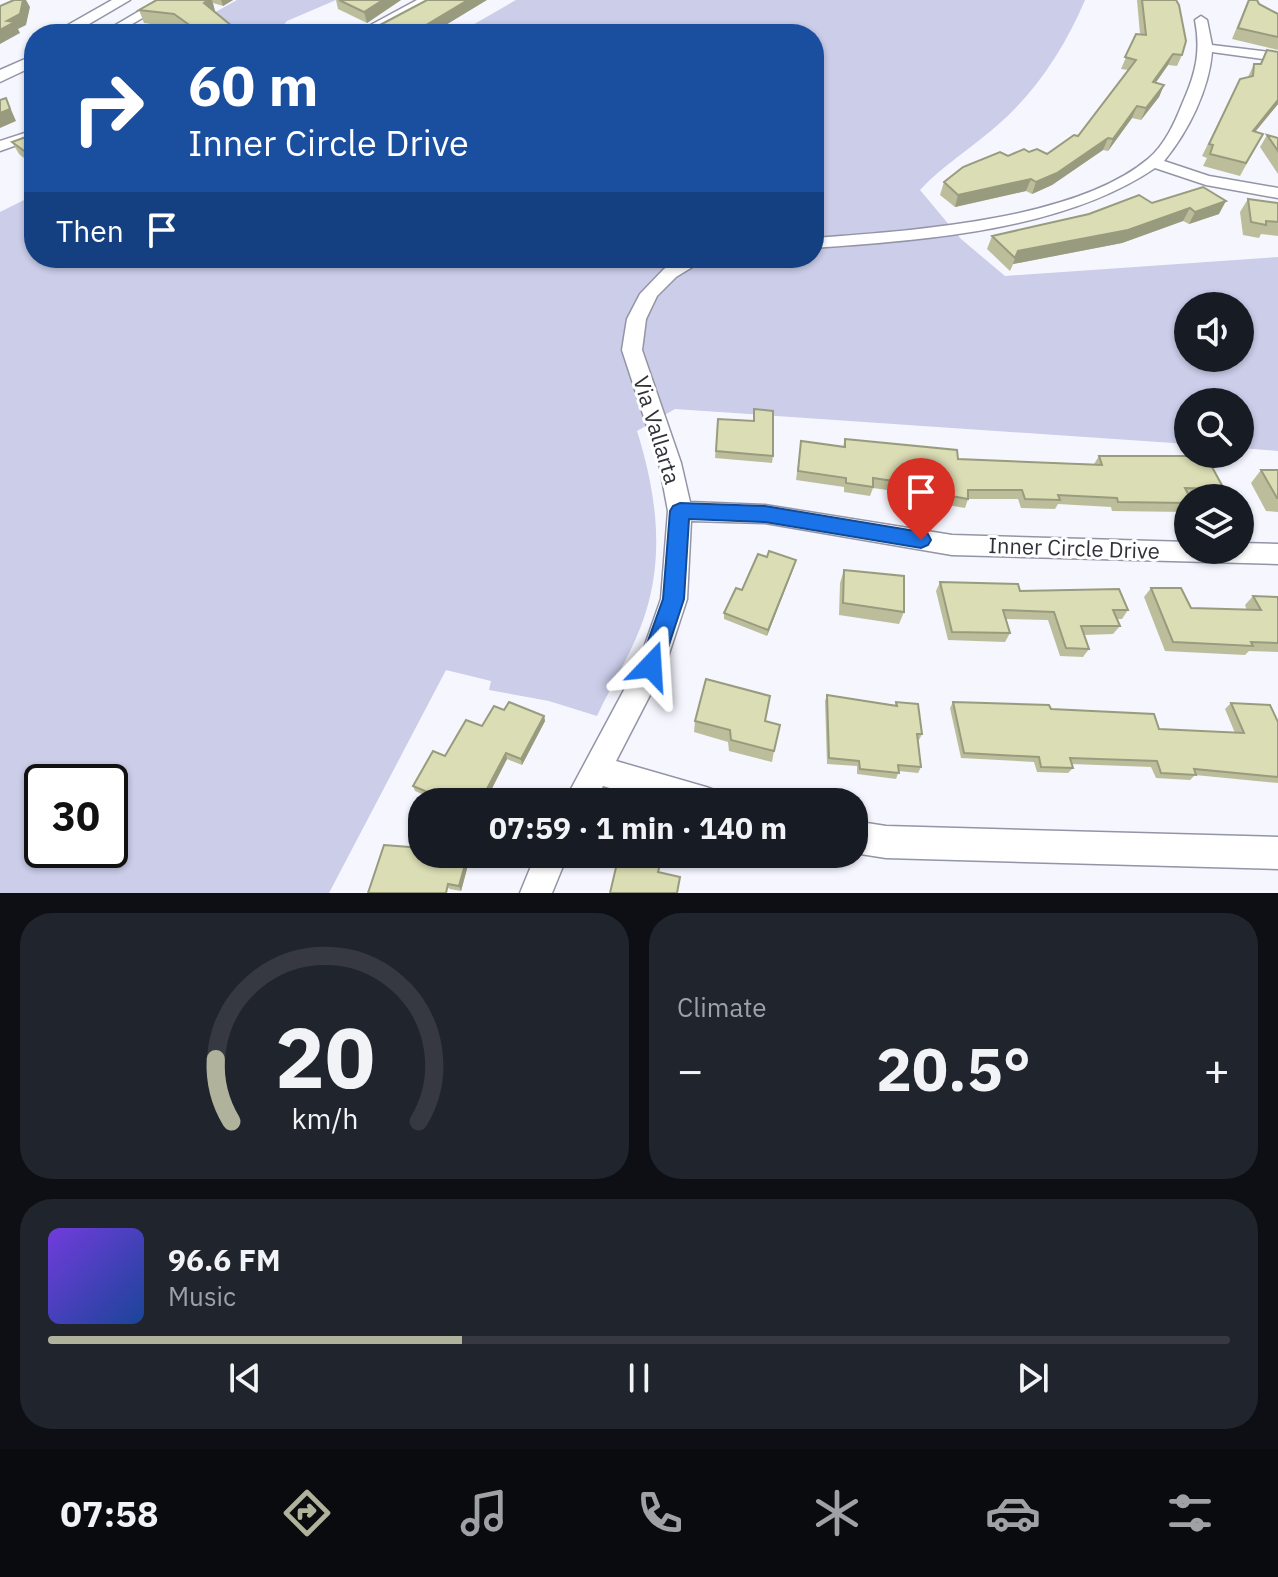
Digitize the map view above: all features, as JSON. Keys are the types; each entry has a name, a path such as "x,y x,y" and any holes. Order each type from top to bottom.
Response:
{"main road":[{"path":"79,24 123,0"},
{"path":"101,24 144,0"},
{"path":"0,65 24,52"},
{"path":"0,77 24,65"}],"street":[{"path":"124,24 167,0"},
{"path":"379,24 426,0"},
{"path":"824,242 885,239 964,227 1061,205 1126,181 1155,163 1188,110 1206,65 1208,48 1201,20"},
{"path":"1208,48 1278,57"},
{"path":"0,146 24,138"},
{"path":"1155,163 1206,180 1278,193"},
{"name":"Via Vallarta","path":"586,788 651,666 674,599 680,511 670,463 632,350 632,333 638,310 654,286 678,268"},
{"name":"Inner Circle Drive","path":"680,511 765,514 952,545 1278,554"},
{"path":"595,769 659,788"},
{"path":"868,839 1278,853"},
{"path":"536,893 546,868"}],"shaded area":[{"path":"237,0 336,0 284,24 227,24 210,15"},
{"path":"516,0 1085,0 1060,50 1027,95 1001,122 920,190 961,239 1005,276 1278,257 1278,451 1254,449 1254,388 1174,388 1174,443 675,409 637,431 654,504 654,577 641,626 597,716 549,701 489,690 491,681 446,670 329,893 0,893 0,212 24,200 24,268 824,268 824,24 474,24"}],"building":[{"path":"23,0 20,14 7,21 15,22 0,30 0,6"},
{"path":"157,0 208,0 204,3 230,24 188,24 174,14 139,10"},
{"path":"339,0 383,0 364,12"},
{"path":"427,0 468,0 428,24 382,24"},
{"path":"1142,0 1176,0 1186,41 1182,55 1173,54 1153,82 1164,85 1146,108 1137,106 1113,139 1108,138 1057,173 1036,182 1031,179 958,195 944,182 963,167 1000,152 1008,156 1024,149 1029,152 1037,149 1047,154 1074,135 1078,136 1136,60 1125,57 1136,34 1146,35"},
{"path":"1249,0 1257,0 1278,14 1278,37 1238,28"},
{"path":"1267,50 1278,52 1278,100 1253,131 1263,134 1246,163 1210,154 1213,145 1209,144 1240,79 1253,76 1254,64 1261,64"},
{"path":"6,98 10,109 0,113 0,100"},
{"path":"1267,135 1278,138 1278,151"},
{"path":"24,138 24,151 12,142"},
{"path":"1203,187 1226,201 1195,212 1190,208 1128,230 1018,251 1015,258 992,236 1089,214 1139,195 1152,203"},
{"path":"1248,199 1278,203 1278,222 1266,221 1266,225 1251,222"},
{"path":"754,409 773,411 773,456 716,451 718,419 754,421"},
{"path":"845,439 957,450 958,459 1102,465 1099,456 1174,456 1174,468 1213,468 1221,484 1174,484 1174,503 1118,502 1117,498 1058,495 1060,500 1025,499 1022,490 968,490 968,499 940,494 940,488 873,478 873,487 846,483 846,478 798,471 801,441 845,447"},
{"path":"1261,470 1278,470 1278,498 1277,498"},
{"path":"769,551 796,560 768,630 724,613 736,588 742,590 758,554 767,557"},
{"path":"844,570 904,576 904,612 843,603"},
{"path":"940,582 1018,584 1020,591 1119,589 1128,610 1113,610 1120,626 1081,626 1089,649 1066,648 1054,612 1003,610 1010,633 952,632"},
{"path":"1151,588 1181,588 1191,608 1261,610 1253,596 1278,597 1278,643 1251,642 1253,646 1173,642"},
{"path":"706,679 770,696 765,721 780,725 774,751 731,740 730,730 695,721"},
{"path":"827,695 897,706 896,702 918,704 922,734 917,734 921,767 898,765 899,773 860,769 859,761 829,758"},
{"path":"509,702 544,716 521,759 506,753 487,788 413,786 433,751 445,756 466,720 482,726 494,706 504,710"},
{"path":"953,702 1049,705 1051,709 1154,714 1159,729 1244,733 1231,703 1270,705 1278,722 1278,777 1194,769 1196,775 1161,773 1157,761 1070,758 1073,768 1041,767 1039,757 964,753"},
{"path":"384,845 408,847 408,868 464,868 459,886 448,884 446,893 368,893"},
{"path":"616,868 659,868 658,872 680,877 677,893 610,893"}],"route":[{"path":"651,666 674,599 680,511 765,514 921,540"}]}
